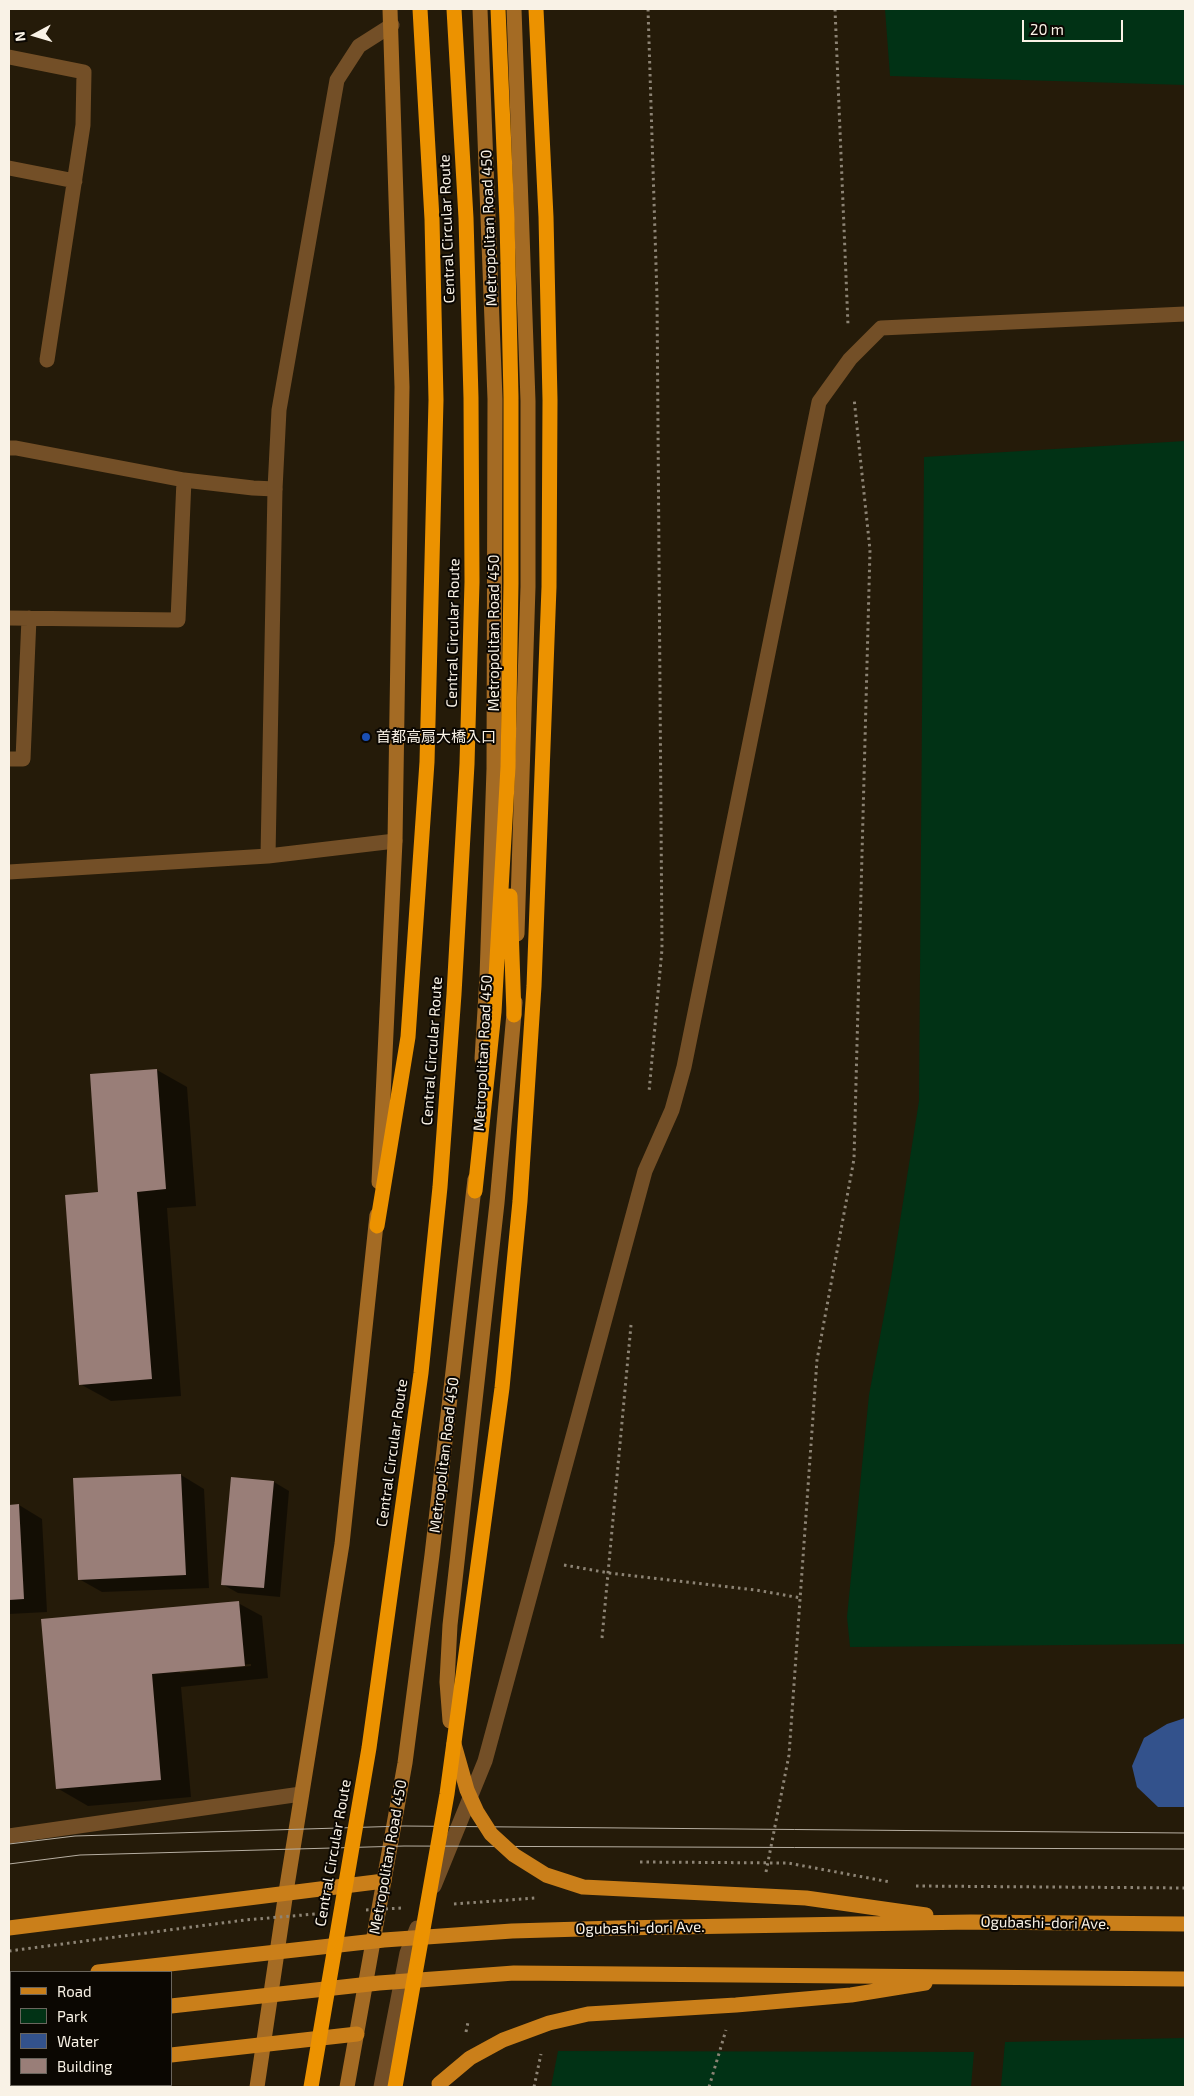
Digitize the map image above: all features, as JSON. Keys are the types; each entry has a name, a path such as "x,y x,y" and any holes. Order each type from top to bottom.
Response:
{"highway":[{"path":"377,1226 408,1037 420,881 428,723 436,400 432,220 420,9"},
{"name":"Central Circular Route","path":"311,2087 369,1748 421,1373 440,1187 454,994 467,764 472,582 471,398 466,218 454,9"},
{"path":"475,1191 494,1012 508,767 511,583 511,397 507,220 498,9"},
{"path":"395,2087 447,1794 504,1368 520,1201 534,996 549,596 550,400 546,217 536,9"},
{"path":"507,810 514,1015"}],"main road":[{"path":"257,2087 265,2045 301,1794 342,1544 377,1226 396,841 402,387 390,9"},
{"name":"Metropolitan Road 450","path":"347,2087 408,1743 475,1191 487,977 493,789 495,409 480,9"},
{"path":"514,9 528,401 524,750 514,1015 497,1202 450,1625 447,1682 450,1721 459,1766 477,1812 491,1834 514,1854 546,1875 584,1887 806,1898 971,1922"},
{"path":"9,1928 384,1881"},
{"name":"Ogubashi-dori Ave.","path":"107,1971 384,1940 512,1931 971,1922 1185,1924"},
{"path":"172,2006 379,1983 514,1973 1185,1979"},
{"path":"438,2086 470,2058 504,2040 549,2023 588,2014 736,2005 851,1995 966,1976"},
{"path":"172,2056 356,2034"}],"street":[{"path":"268,856 275,489 279,410 337,80 359,46 392,25"},
{"path":"9,57 84,72 83,125 47,360"},
{"path":"9,168 75,181"},
{"path":"382,2087 407,1953 485,1760 646,1171 672,1110 684,1067 819,402 850,359 880,328 1185,314"},
{"path":"9,448 184,480 275,489"},
{"path":"9,618 178,620 184,480"},
{"path":"9,759 23,759 29,618"},
{"path":"9,872 268,856 396,841"},
{"path":"9,1836 301,1794"}],"path":[{"path":"648,9 657,297 662,949 649,1096"},
{"path":"764,1880 789,1755 817,1360 854,1159 870,550 850,359 835,9"},
{"path":"602,1638 632,1318"},
{"path":"538,1561 609,1573 756,1590 801,1598"},
{"path":"709,2087 729,2022"},
{"path":"534,2087 542,2050"}],"green space":[{"path":"885,9 1185,9 1185,85 890,76"},
{"path":"1185,441 1185,1644 850,1647 847,1617 869,1395 891,1278 919,1101 924,457"},
{"path":"1185,2038 1185,2087 1001,2087 1005,2042"},
{"path":"558,2051 974,2052 971,2087 551,2087"}],"water":[{"path":"1185,1718 1185,1807 1158,1807 1137,1787 1132,1766 1144,1738 1167,1724"}],"building":[{"path":"157,1069 166,1189 137,1192 152,1379 79,1385 65,1195 98,1192 90,1074"},
{"path":"181,1474 186,1575 78,1580 73,1478"},
{"path":"231,1477 274,1481 264,1588 221,1585"},
{"path":"19,1504 24,1599 9,1600 9,1505"},
{"path":"239,1601 245,1666 152,1674 161,1780 56,1789 41,1619"}],"tram line":[{"path":"9,1844 75,1836 404,1826 1185,1833"},
{"path":"9,1864 80,1855 404,1846 1185,1849"}],"place":[{"name":"首都高扇大橋入口","path":"366,737"}]}
